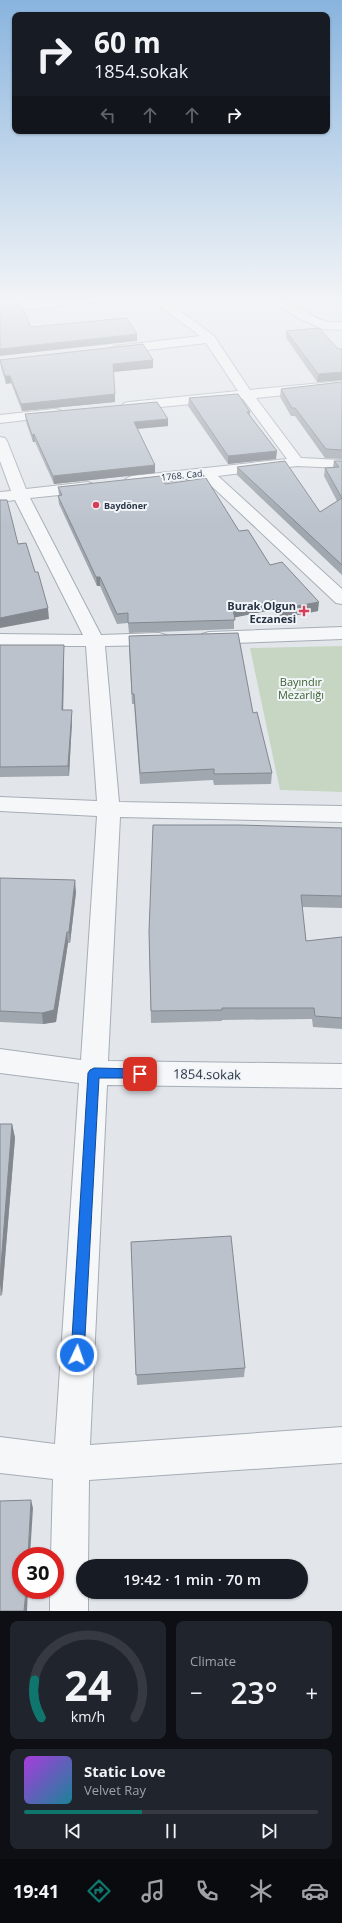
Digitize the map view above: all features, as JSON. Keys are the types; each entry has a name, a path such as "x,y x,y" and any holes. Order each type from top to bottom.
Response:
{"street":[{"path":"235,375 248,393 253,404 297,462"},
{"path":"116,407 342,385"},
{"path":"0,419 70,412"},
{"path":"0,441 10,496 95,641 109,809 71,1464 69,1611"},
{"name":"1768. Cad.","path":"120,483 297,462 342,464"},
{"path":"206,473 342,599"},
{"path":"10,496 105,484"},
{"path":"0,640 95,641 342,634"},
{"path":"0,804 109,809 342,814"},
{"name":"1854.sokak","path":"0,1061 94,1073 342,1076"},
{"path":"0,1455 71,1464 342,1445"}],"green space":[{"name":"Bayındır Mezarlığı","path":"342,646 342,792 280,790 250,648"}],"building":[{"path":"114,375 115,394 21,404 10,376 5,376"},
{"path":"342,382 342,450 326,449 295,408 292,408 281,389"},
{"path":"238,394 250,412 247,412 277,451 228,456 189,398"},
{"path":"157,402 168,419 134,422 155,465 53,476 34,434 32,435 25,414"},
{"path":"285,461 320,512 342,498 342,565 237,467"},
{"path":"334,461 342,461 342,498 325,468 339,467"},
{"path":"161,476 165,484 206,478 239,531 248,530 270,565 282,562 319,602 279,609 273,600 233,609 235,620 128,623 128,613 117,614 100,577 96,577 58,496 62,495 58,487"},
{"path":"0,500 7,500 18,544 26,543 35,572 38,572 48,608 0,618"},
{"path":"238,633 253,713 257,712 272,773 214,774 214,769 140,773 134,694 132,694 129,636"},
{"path":"0,645 64,645 62,710 72,710 68,766 0,767"},
{"path":"153,825 239,825 342,828 342,896 301,895 306,941 342,937 342,1018 315,1016 314,1008 222,1008 222,1010 151,1011 149,932"},
{"path":"0,878 75,880 69,932 67,932 54,1010 42,1013 0,1011"},
{"path":"0,1124 12,1124 0,1278"},
{"path":"231,1236 245,1368 136,1375 131,1242"},
{"path":"31,1500 28,1547 12,1547 12,1599 25,1599 24,1611 0,1611 0,1501"}],"place":[{"name":"Baydöner","path":"96,505"},
{"name":"Burak Olgun Eczanesi","path":"304,611"}],"route":[{"path":"77,1355 94,1073 140,1074"}]}
